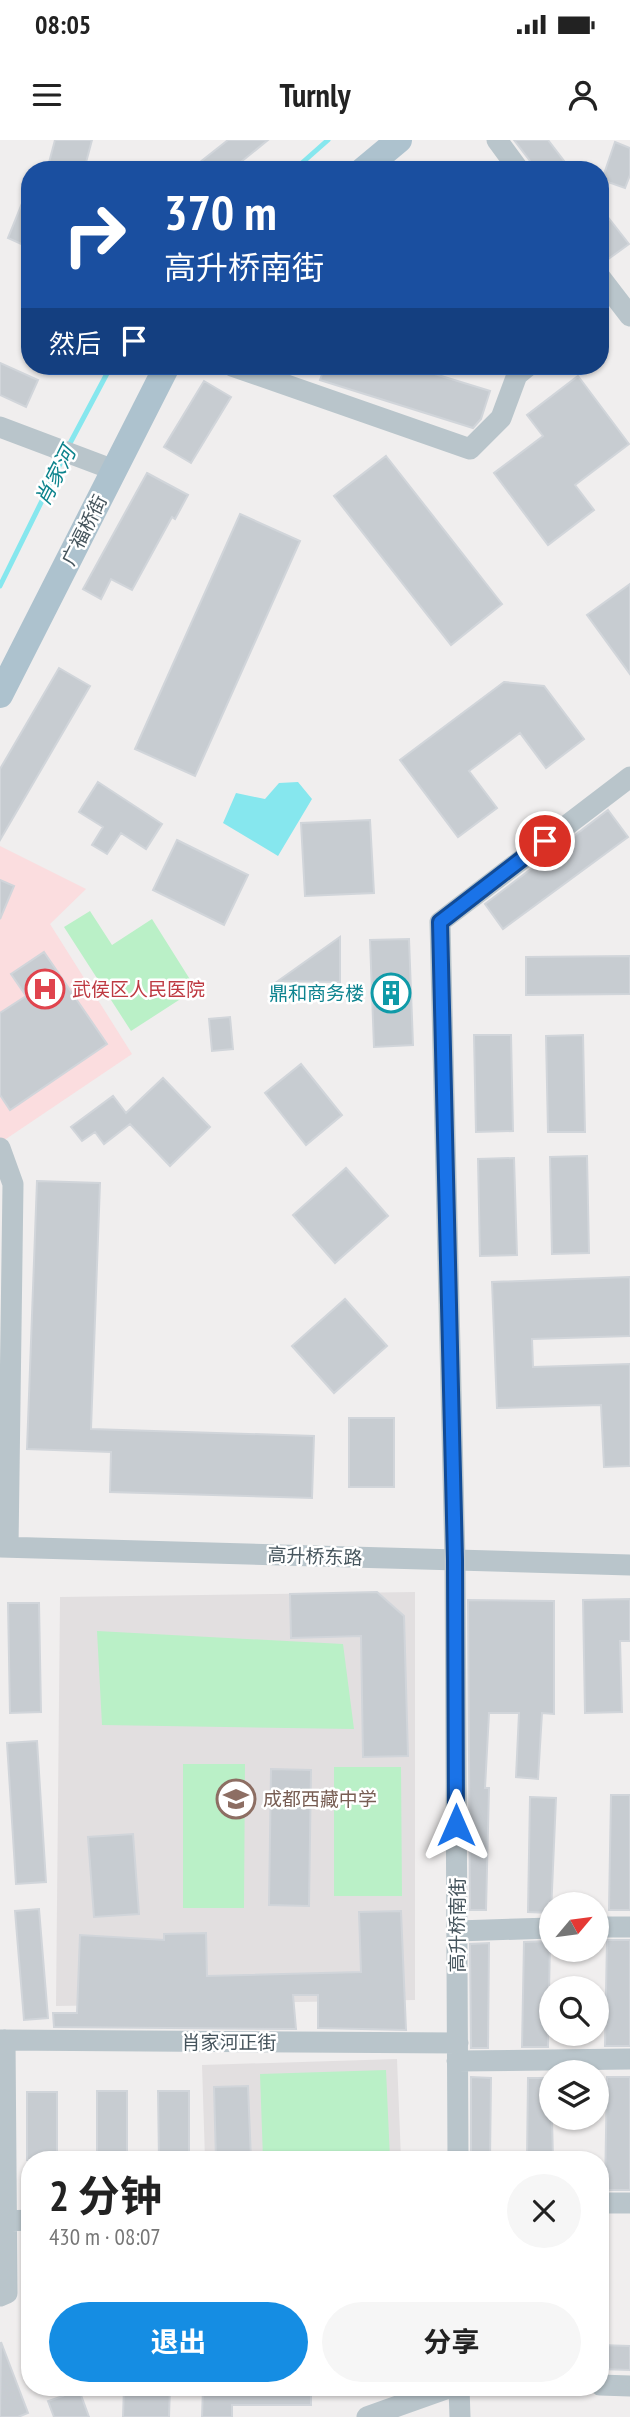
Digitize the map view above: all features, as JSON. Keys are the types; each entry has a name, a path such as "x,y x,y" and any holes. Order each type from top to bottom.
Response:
{"main road":[{"path":"374,161 399,140"},
{"name":"广福桥街","path":"0,695 162,375"}],"street":[{"path":"497,140 512,161"},
{"path":"609,305 630,316"},
{"path":"258,375 470,449 501,418 517,375"},
{"path":"0,427 114,470"},
{"name":"高升桥南街","path":"458,2151 455,1560 440,922 630,777"},
{"path":"0,1148 13,1184 4,1547"},
{"name":"高升桥东路","path":"4,1547 630,1565"},
{"path":"609,1927 630,1927"},
{"path":"457,1931 539,1928"},
{"path":"0,2296 7,2293 3,2040"},
{"name":"肖家河正街","path":"3,2040 630,2059"},
{"path":"609,2203 630,2203"},
{"path":"6,2221 21,2220"},
{"path":"609,2385 630,2386"},
{"path":"367,2417 426,2396"},
{"path":"459,2396 460,2417"}],"shaded area":[{"name":"武侯区人民医院","path":"0,846 86,889 50,924 132,1054 0,1143"},
{"name":"成都西藏中学","path":"415,1592 415,2000 56,2006 60,1597"},
{"path":"397,2059 401,2151 205,2151 202,2065"}],"green space":[{"path":"90,911 112,945 152,919 196,989 131,1031 64,927"},
{"path":"97,1631 343,1644 354,1729 102,1725"},
{"path":"183,1764 245,1764 244,1908 183,1908"},
{"path":"334,1767 401,1767 402,1896 334,1896"},
{"path":"386,2070 390,2151 263,2151 260,2074"}],"water":[{"path":"298,782 312,799 278,856 223,823 236,793 265,799 279,783"}],"building":[{"path":"55,140 92,140 86,161 49,161"},
{"path":"228,140 268,140 242,161 201,161"},
{"path":"514,140 548,140 564,161 530,161"},
{"path":"615,142 630,148 630,175 625,188 609,182 608,161"},
{"path":"21,206 21,244 8,238"},
{"path":"609,218 629,244 609,259"},
{"path":"0,363 21,372 21,375 38,380 26,407 0,395"},
{"path":"322,375 438,375 490,391 481,419 473,428 320,380"},
{"path":"578,376 629,444 575,485 594,510 548,545 494,473 543,436 527,415"},
{"path":"204,381 231,397 191,463 164,447"},
{"path":"386,456 502,604 451,645 334,496"},
{"path":"147,473 188,495 175,519 172,517 132,590 111,579 101,599 83,589"},
{"path":"240,514 300,541 195,776 135,749"},
{"path":"630,584 630,674 587,615"},
{"path":"59,668 90,686 0,840 0,769"},
{"path":"504,682 544,686 584,739 546,768 520,733 469,771 497,808 458,837 400,760"},
{"path":"98,782 162,824 146,849 121,833 107,854 92,845 103,827 79,812"},
{"path":"608,810 628,837 503,929 485,904"},
{"path":"370,820 374,893 305,896 301,823"},
{"path":"177,840 248,875 224,925 153,890"},
{"path":"0,880 14,886 0,919"},
{"path":"340,937 340,982 278,981"},
{"name":"鼎和商务楼","path":"409,939 413,1045 374,1047 370,940"},
{"path":"44,952 107,1044 10,1110 0,1095 0,1013 26,996 11,974"},
{"path":"630,956 630,994 526,995 526,957"},
{"path":"230,1017 233,1049 212,1051 209,1019"},
{"path":"474,1035 511,1035 513,1131 476,1132"},
{"path":"583,1035 585,1132 548,1132 546,1036"},
{"path":"301,1064 342,1115 306,1145 265,1093"},
{"path":"163,1078 210,1127 170,1166 130,1124 104,1144 95,1132 82,1141 71,1127 113,1096 126,1113"},
{"path":"587,1156 589,1253 552,1254 550,1157"},
{"path":"514,1158 517,1255 480,1256 478,1159"},
{"path":"346,1168 388,1216 335,1263 293,1215"},
{"path":"37,1181 100,1183 91,1429 314,1436 312,1498 110,1492 111,1452 27,1449"},
{"path":"630,1277 630,1336 532,1339 533,1367 630,1364 630,1466 604,1467 601,1405 497,1408 492,1282"},
{"path":"345,1299 387,1346 334,1393 292,1346"},
{"path":"349,1418 394,1418 394,1487 349,1487"},
{"path":"377,1592 404,1616 408,1756 363,1757 361,1636 291,1638 290,1594"},
{"path":"630,1599 630,1641 620,1641 622,1712 585,1713 583,1600"},
{"path":"468,1600 554,1601 554,1714 542,1713 538,1779 516,1777 519,1713 489,1713 485,1788 489,1788 486,1910 470,1910"},
{"path":"8,1603 39,1603 41,1712 10,1713"},
{"path":"37,1741 46,1882 16,1884 7,1743"},
{"path":"271,1769 311,1770 309,1906 269,1905"},
{"path":"611,1795 630,1795 630,1910 609,1910"},
{"path":"530,1797 556,1798 552,1892 539,1892 539,1912 528,1912"},
{"path":"133,1834 139,1914 94,1917 88,1837"},
{"path":"39,1909 48,2018 24,2020 15,1911"},
{"path":"401,1911 406,2030 318,2028 318,1995 293,1995 296,2029 54,2027 53,2013 77,2013 80,1935 164,1940 164,1934 206,1933 207,1976 361,1972 359,1912"},
{"path":"609,1940 630,1940 630,2046 609,2046 609,1976 606,1976"},
{"path":"539,1941 539,1962 550,1962 549,1976 539,1976 539,2046 548,2047 522,2047 524,1942"},
{"path":"489,1943 488,2048 471,2048 470,1944"},
{"path":"471,2077 491,2078 490,2151 471,2151"},
{"path":"609,2077 630,2077 630,2190 609,2190 609,2151 606,2151 606,2130 609,2130"},
{"path":"528,2078 539,2078 539,2130 552,2130 553,2151 527,2151"},
{"path":"248,2086 251,2151 216,2151 214,2087"},
{"path":"97,2091 127,2091 127,2151 97,2151"},
{"path":"158,2091 189,2091 189,2151 159,2151"},
{"path":"27,2092 57,2092 57,2151 27,2151"},
{"path":"1,2342 28,2413 18,2417 0,2417"},
{"path":"609,2345 630,2346 630,2370 609,2369"},
{"path":"63,2396 81,2396 89,2417 54,2417 48,2401"},
{"path":"124,2396 170,2396 169,2417 123,2417"},
{"path":"203,2396 311,2396 311,2405 232,2405 232,2417 202,2417"}],"waterway":[{"name":"肖家河","path":"304,161 328,140"},
{"name":"肖家河","path":"68,447 106,375"},
{"name":"肖家河","path":"0,586 64,456"}],"place":[{"name":"武侯区人民医院","path":"45,989"},
{"name":"鼎和商务楼","path":"391,993"},
{"name":"成都西藏中学","path":"236,1799"}],"route":[{"path":"456,1825 455,1560 440,922 545,841"}]}
